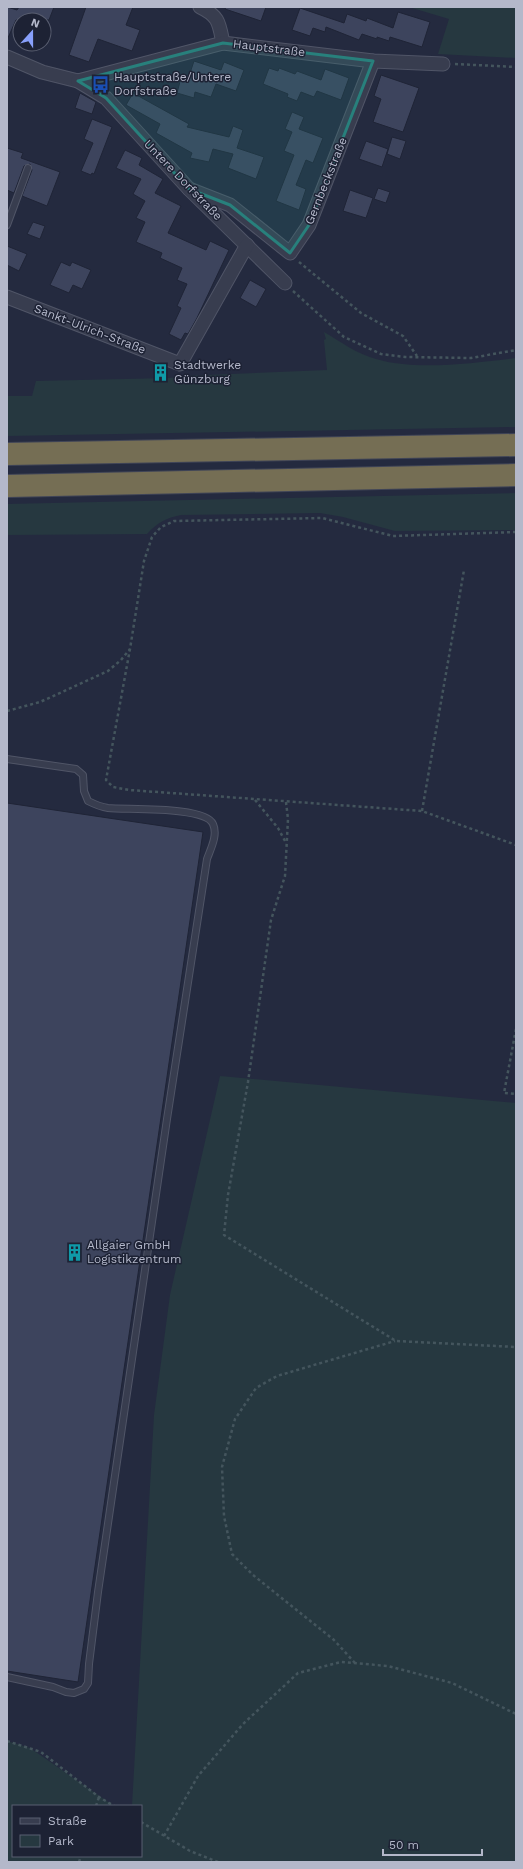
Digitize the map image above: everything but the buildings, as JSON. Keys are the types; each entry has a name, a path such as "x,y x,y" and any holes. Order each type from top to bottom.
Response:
{"highway":[{"path":"7,454 516,445"},
{"path":"7,486 516,475"}],"street":[{"path":"200,7 212,14 218,21 223,43"},
{"name":"Hauptstraße","path":"7,57 42,72 78,81 223,43 373,61 443,64"},
{"name":"Gernbeckstraße","path":"290,253 309,226 373,61"},
{"name":"Untere Dorfstraße","path":"78,81 106,98 189,189 285,283"},
{"path":"189,189 230,205 290,253"},
{"name":"Sankt-Ulrich-Straße","path":"7,297 180,364 246,245"}],"lane":[{"path":"7,225 28,168"},
{"path":"7,759 76,769 83,775 84,791 88,801 107,807 193,812 207,817 213,823 215,834 207,859 167,1119 99,1585 88,1683 84,1688 74,1694 7,1677"}],"path":[{"path":"443,64 516,67"},
{"path":"290,253 308,270 361,313 403,336 418,356"},
{"path":"285,283 344,337 381,354 471,358 516,350"},
{"path":"516,532 393,536 322,518 174,521 161,527 152,537 144,561 130,649 106,780 113,787 129,790 422,811 516,845"},
{"path":"422,811 464,570"},
{"path":"7,711 40,702 108,671 121,660 130,649"},
{"path":"255,800 278,828 286,842"},
{"path":"286,802 288,819 285,876 271,920 248,1082 228,1195 224,1235 396,1341"},
{"path":"516,1030 504,1093 516,1094"},
{"path":"355,1663 334,1640 253,1575 232,1554 224,1516 222,1467 235,1419 256,1388 277,1376 396,1341 516,1347"},
{"path":"164,1836 198,1776 243,1724 298,1673 341,1662 388,1666 452,1682 516,1714"},
{"path":"7,1741 41,1752 99,1797 112,1805"},
{"path":"96,1805 99,1797"},
{"path":"142,1823 190,1851 218,1862"}],"highlighted area":[{"path":"223,43 373,61 309,225 290,253 230,205 189,189 106,98 78,81"}],"green space":[{"path":"409,7 516,7 516,58 438,54 449,19"},
{"path":"324,332 362,354 392,363 409,365 445,365 516,358 516,427 7,436 7,396 32,396 36,381 170,378 182,376 327,370 324,340 326,339"},
{"path":"516,493 516,530 395,531 343,517 320,513 181,515 162,521 147,534 7,535 7,504"},
{"path":"220,1076 516,1103 516,1862 7,1862 7,1741 30,1748 113,1805 12,1805 12,1857 142,1857 142,1805 132,1805 154,1415 170,1295"}],"place":[{"name":"Hauptstraße/Untere Dorfstraße","path":"101,84"},
{"name":"Stadtwerke Günzburg","path":"161,372"},
{"name":"Allgaier GmbH Logistikzentrum","path":"74,1252"}]}
